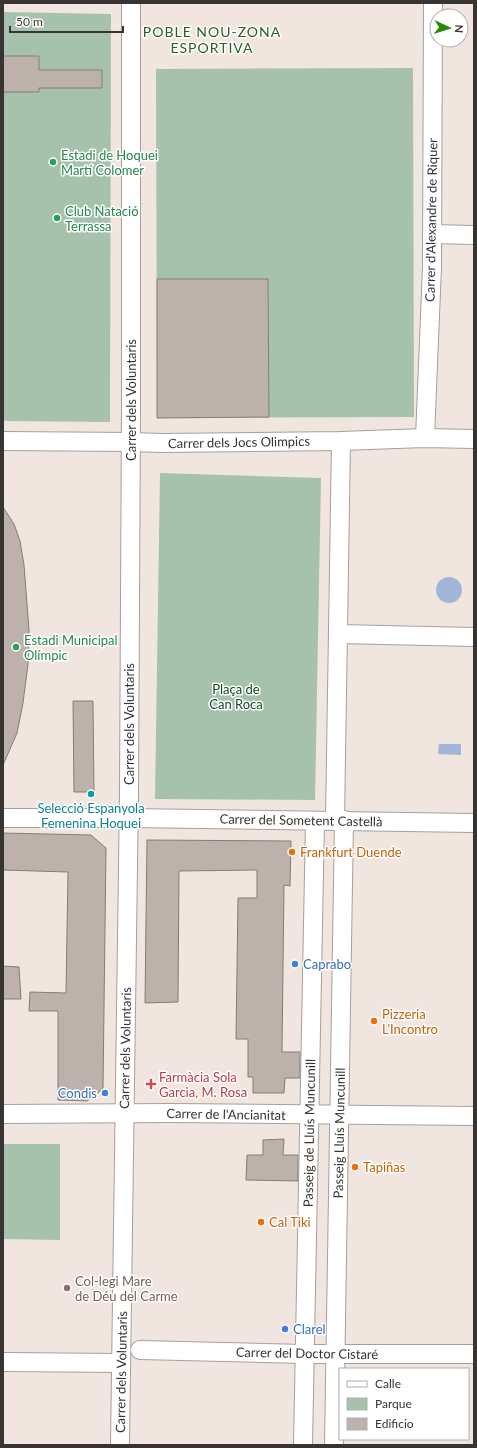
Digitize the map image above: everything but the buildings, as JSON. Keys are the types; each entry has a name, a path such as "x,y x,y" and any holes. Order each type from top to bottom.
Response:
{"street":[{"name":"Carrer dels Voluntaris","path":"120,1445 131,442 131,3"},
{"name":"Carrer d'Alexandre de Riquer","path":"425,438 432,234 433,3"},
{"path":"432,234 474,235"},
{"name":"Carrer dels Jocs Olimpics","path":"3,441 161,443 341,441 425,438 474,439"},
{"path":"340,820 338,634 341,441"},
{"path":"338,634 474,637"},
{"name":"Carrer del Sometent Castellà","path":"3,818 474,822"},
{"name":"Passeig Lluís Muncunill","path":"334,1445 339,1115 340,820"},
{"name":"Passeig de Lluís Muncunill","path":"303,1445 314,821"},
{"name":"Carrer de l'Ancianitat","path":"3,1114 170,1113 474,1116"},
{"name":"Carrer del Doctor Cistaré","path":"140,1350 304,1354 474,1354"},
{"path":"3,1362 121,1363"}],"green space":[{"name":"Club Natació Terrassa","path":"3,12 111,14 110,422 3,421"},
{"path":"413,68 414,417 157,418 156,69"},
{"name":"Plaça de Can Roca","path":"160,473 321,478 315,800 155,799"},
{"path":"3,1144 60,1144 60,1240 3,1239"}],"water":[{"path":"449,577 458,581 462,590 458,599 449,603 440,599 436,590 440,581"},
{"path":"439,744 461,744 461,755 438,754"}],"place":[{"name":"Estadi de Hoquei Martí Colomer","path":"53,162"},
{"name":"Club Natació Terrassa","path":"57,218"},
{"name":"Estadi Municipal Olímpic","path":"16,647"},
{"name":"Selecció Espanyola Femenina Hoquei","path":"91,794"},
{"name":"Frankfurt Duende","path":"292,852"},
{"name":"Caprabo","path":"295,964"},
{"name":"Pizzeria L'Incontro","path":"374,1021"},
{"name":"Farmàcia Sola Garcia, M. Rosa","path":"151,1084"},
{"name":"Condis","path":"105,1093"},
{"name":"Tapiñas","path":"355,1167"},
{"name":"Cal Tiki","path":"261,1222"},
{"name":"Col-legi Mare de Déu del Carme","path":"67,1288"},
{"name":"Clarel","path":"285,1329"}],"district":[{"name":"POBLE NOU-ZONA ESPORTIVA","path":"212,40"}]}
